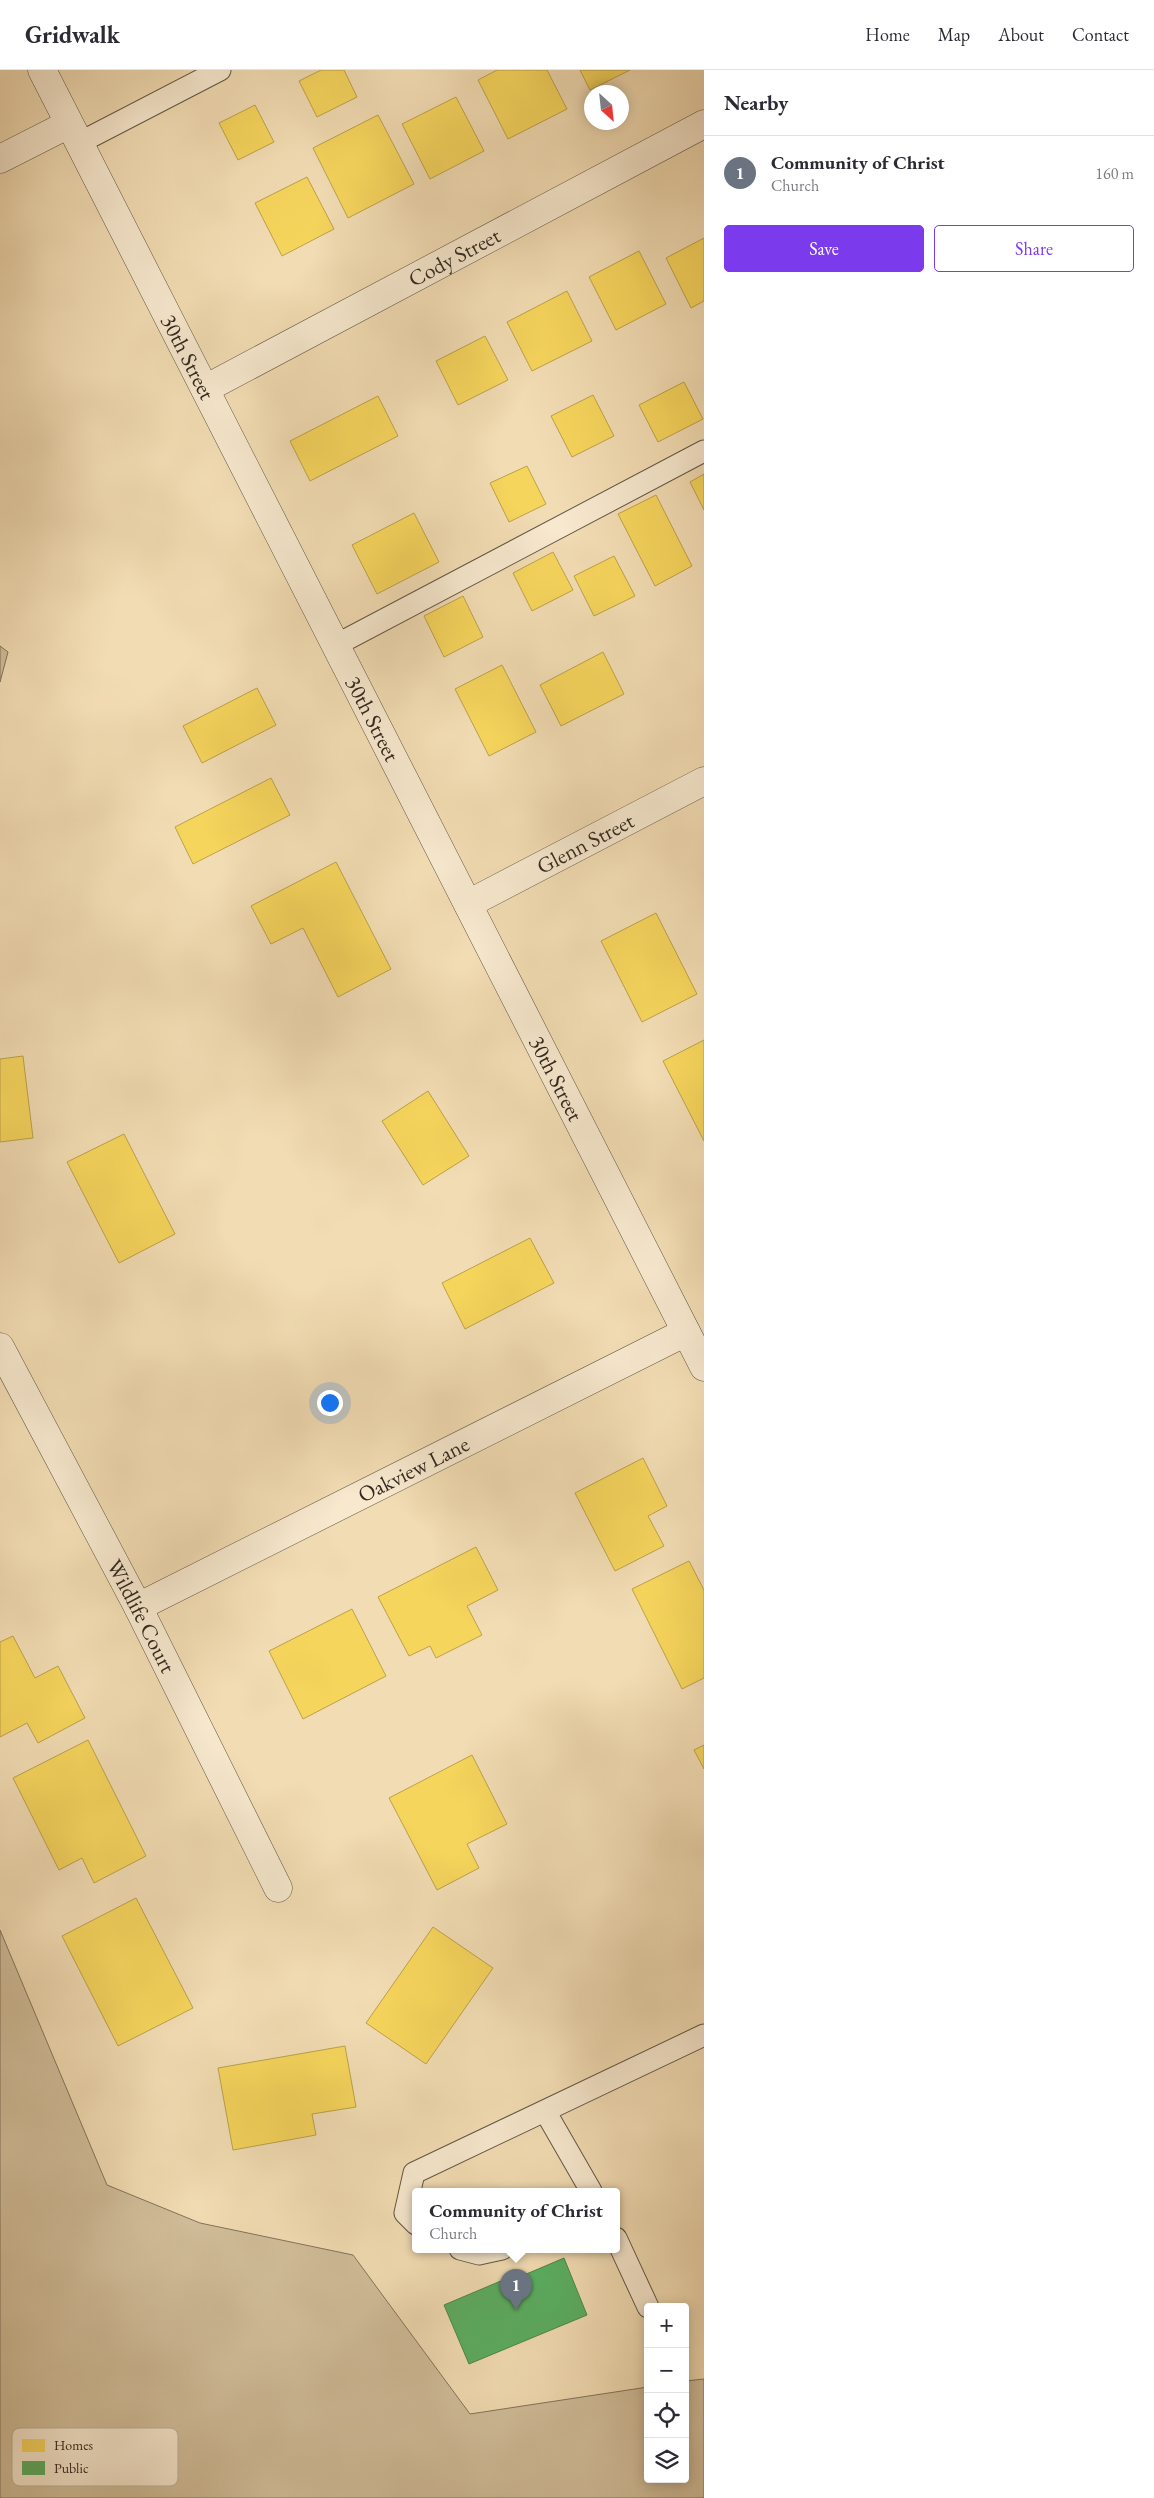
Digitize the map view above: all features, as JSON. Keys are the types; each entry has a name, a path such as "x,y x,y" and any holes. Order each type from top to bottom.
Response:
{"street":[{"name":"30th Street","path":"42,70 704,1366"},
{"name":"Cody Street","path":"205,389 704,124"},
{"path":"0,159 74,134"},
{"name":"Glenn Street","path":"468,904 704,781"},
{"name":"Oakview Lane","path":"138,1607 686,1332"},
{"name":"Wildlife Court","path":"0,1347 138,1607 278,1888"}],"lane":[{"path":"74,134 220,70"},
{"path":"336,645 704,451"},
{"path":"412,2220 405,2213 414,2174 704,2035"},
{"path":"545,2111 589,2188"},
{"path":"620,2247 646,2303"}],"shaded area":[{"path":"0,646 8,652 0,682"},
{"path":"0,1930 107,2185 200,2223 353,2255 470,2414 644,2388 644,2483 689,2483 689,2381 704,2379 704,2498 0,2498"}],"building: Homes":[{"path":"321,70 344,70 357,97 317,117 299,81"},
{"path":"497,70 547,70 567,109 508,139 478,80"},
{"path":"580,70 630,70 600,85 588,85"},
{"path":"456,97 484,151 430,179 402,124"},
{"path":"255,105 274,142 238,160 219,123"},
{"path":"378,115 414,184 348,218 313,148"},
{"path":"307,177 334,229 282,256 255,203"},
{"path":"704,238 704,301 691,308 666,258"},
{"path":"639,251 666,304 616,330 589,277"},
{"path":"567,291 592,341 532,371 507,322"},
{"path":"485,336 508,380 458,405 436,361"},
{"path":"684,382 703,419 658,442 639,405"},
{"path":"593,395 614,436 572,457 551,416"},
{"path":"378,396 398,436 310,481 290,441"},
{"path":"527,466 546,504 509,522 490,483"},
{"path":"704,474 704,510 690,482"},
{"path":"656,495 692,566 655,586 618,514"},
{"path":"414,513 439,562 377,594 352,545"},
{"path":"553,552 573,590 532,611 513,573"},
{"path":"614,556 635,596 594,616 574,576"},
{"path":"463,596 483,637 444,657 424,616"},
{"path":"603,652 624,694 561,726 540,685"},
{"path":"502,665 536,732 489,756 455,689"},
{"path":"257,688 276,725 202,763 183,726"},
{"path":"271,778 290,815 193,864 175,827"},
{"path":"336,862 391,969 338,997 303,928 271,944 251,906"},
{"path":"656,913 697,994 642,1022 601,941"},
{"path":"704,1040 704,1141 663,1061"},
{"path":"23,1056 33,1138 0,1142 0,1059"},
{"path":"428,1091 469,1156 423,1185 382,1121"},
{"path":"124,1134 175,1234 119,1263 67,1162"},
{"path":"530,1238 554,1283 465,1329 442,1283"},
{"path":"643,1458 667,1506 648,1516 664,1546 615,1571 575,1493"},
{"path":"476,1547 498,1590 467,1606 482,1635 436,1658 430,1646 409,1656 378,1597"},
{"path":"689,1561 704,1590 704,1678 682,1689 632,1589"},
{"path":"352,1609 386,1676 303,1719 269,1651"},
{"path":"13,1636 35,1678 58,1666 85,1718 38,1743 27,1723 0,1737 0,1642"},
{"path":"88,1740 146,1856 94,1883 82,1858 59,1870 13,1778"},
{"path":"704,1745 704,1769 694,1750"},
{"path":"472,1755 507,1824 467,1844 479,1868 437,1890 389,1798"},
{"path":"136,1898 193,2008 118,2046 62,1936"},
{"path":"433,1927 493,1968 426,2064 366,2023"},
{"path":"345,2046 356,2107 312,2114 316,2135 233,2150 218,2068"}],"building: Public":[{"path":"564,2258 587,2315 469,2364 444,2305 515,2275 517,2278"}],"place":[{"name":"Community of Christ","path":"516,2310"}]}
